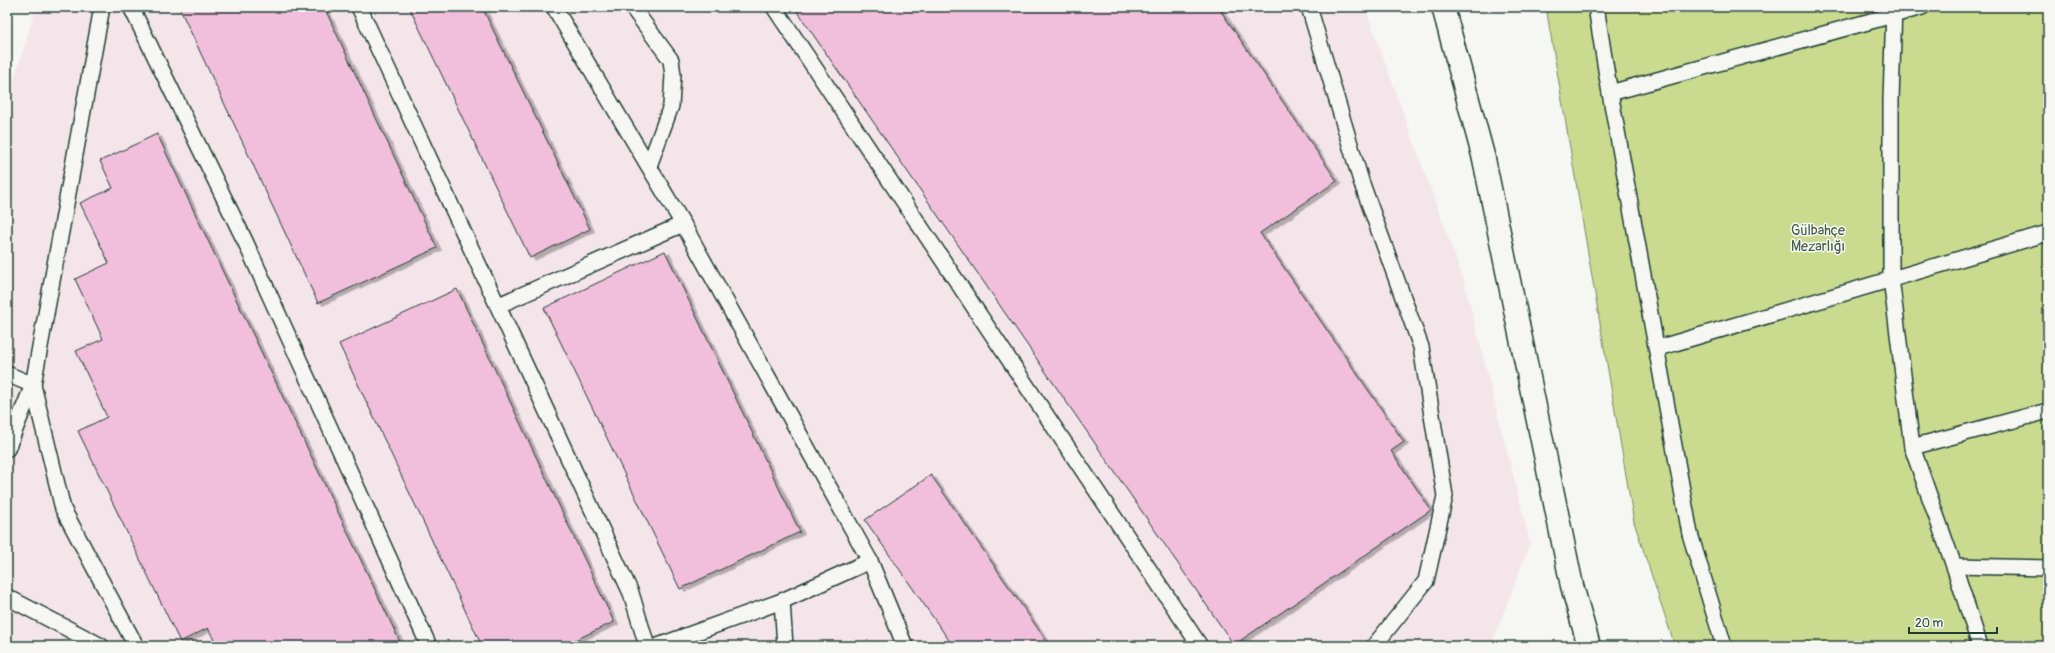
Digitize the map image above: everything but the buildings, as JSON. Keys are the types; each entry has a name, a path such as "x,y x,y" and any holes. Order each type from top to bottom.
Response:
{"street":[{"path":"1443,7 1484,160 1572,586 1589,646"}],"lane":[{"path":"7,449 32,384 102,7"},
{"path":"131,7 245,241 429,646"},
{"path":"359,7 499,305 631,594 647,646"},
{"path":"554,7 683,224 870,561 905,646"},
{"path":"632,7 671,60 673,75 671,106 667,122 649,166"},
{"path":"774,7 1200,646"},
{"path":"1309,7 1362,181 1421,347 1445,496 1426,581 1374,646"},
{"path":"1596,7 1610,93 1658,348 1690,534 1724,646"},
{"path":"1610,93 1894,11 1922,7"},
{"path":"1894,11 1891,278 1912,447 1954,566 1980,646"},
{"path":"499,305 683,224"},
{"path":"1658,348 1891,278 2048,233"},
{"path":"7,374 32,384"},
{"path":"32,384 63,509 136,646"},
{"path":"1912,447 2048,411"},
{"path":"658,646 782,601 870,561"},
{"path":"1954,566 2048,568"},
{"path":"7,597 101,646"},
{"path":"782,601 785,646"}],"shaded area":[{"path":"36,7 1365,7 1464,281 1530,543 1491,646 7,646 7,103"}],"green space":[{"name":"Gülbahçe Mezarlığı","path":"1546,7 2048,7 2048,646 1675,646 1634,522"}]}
